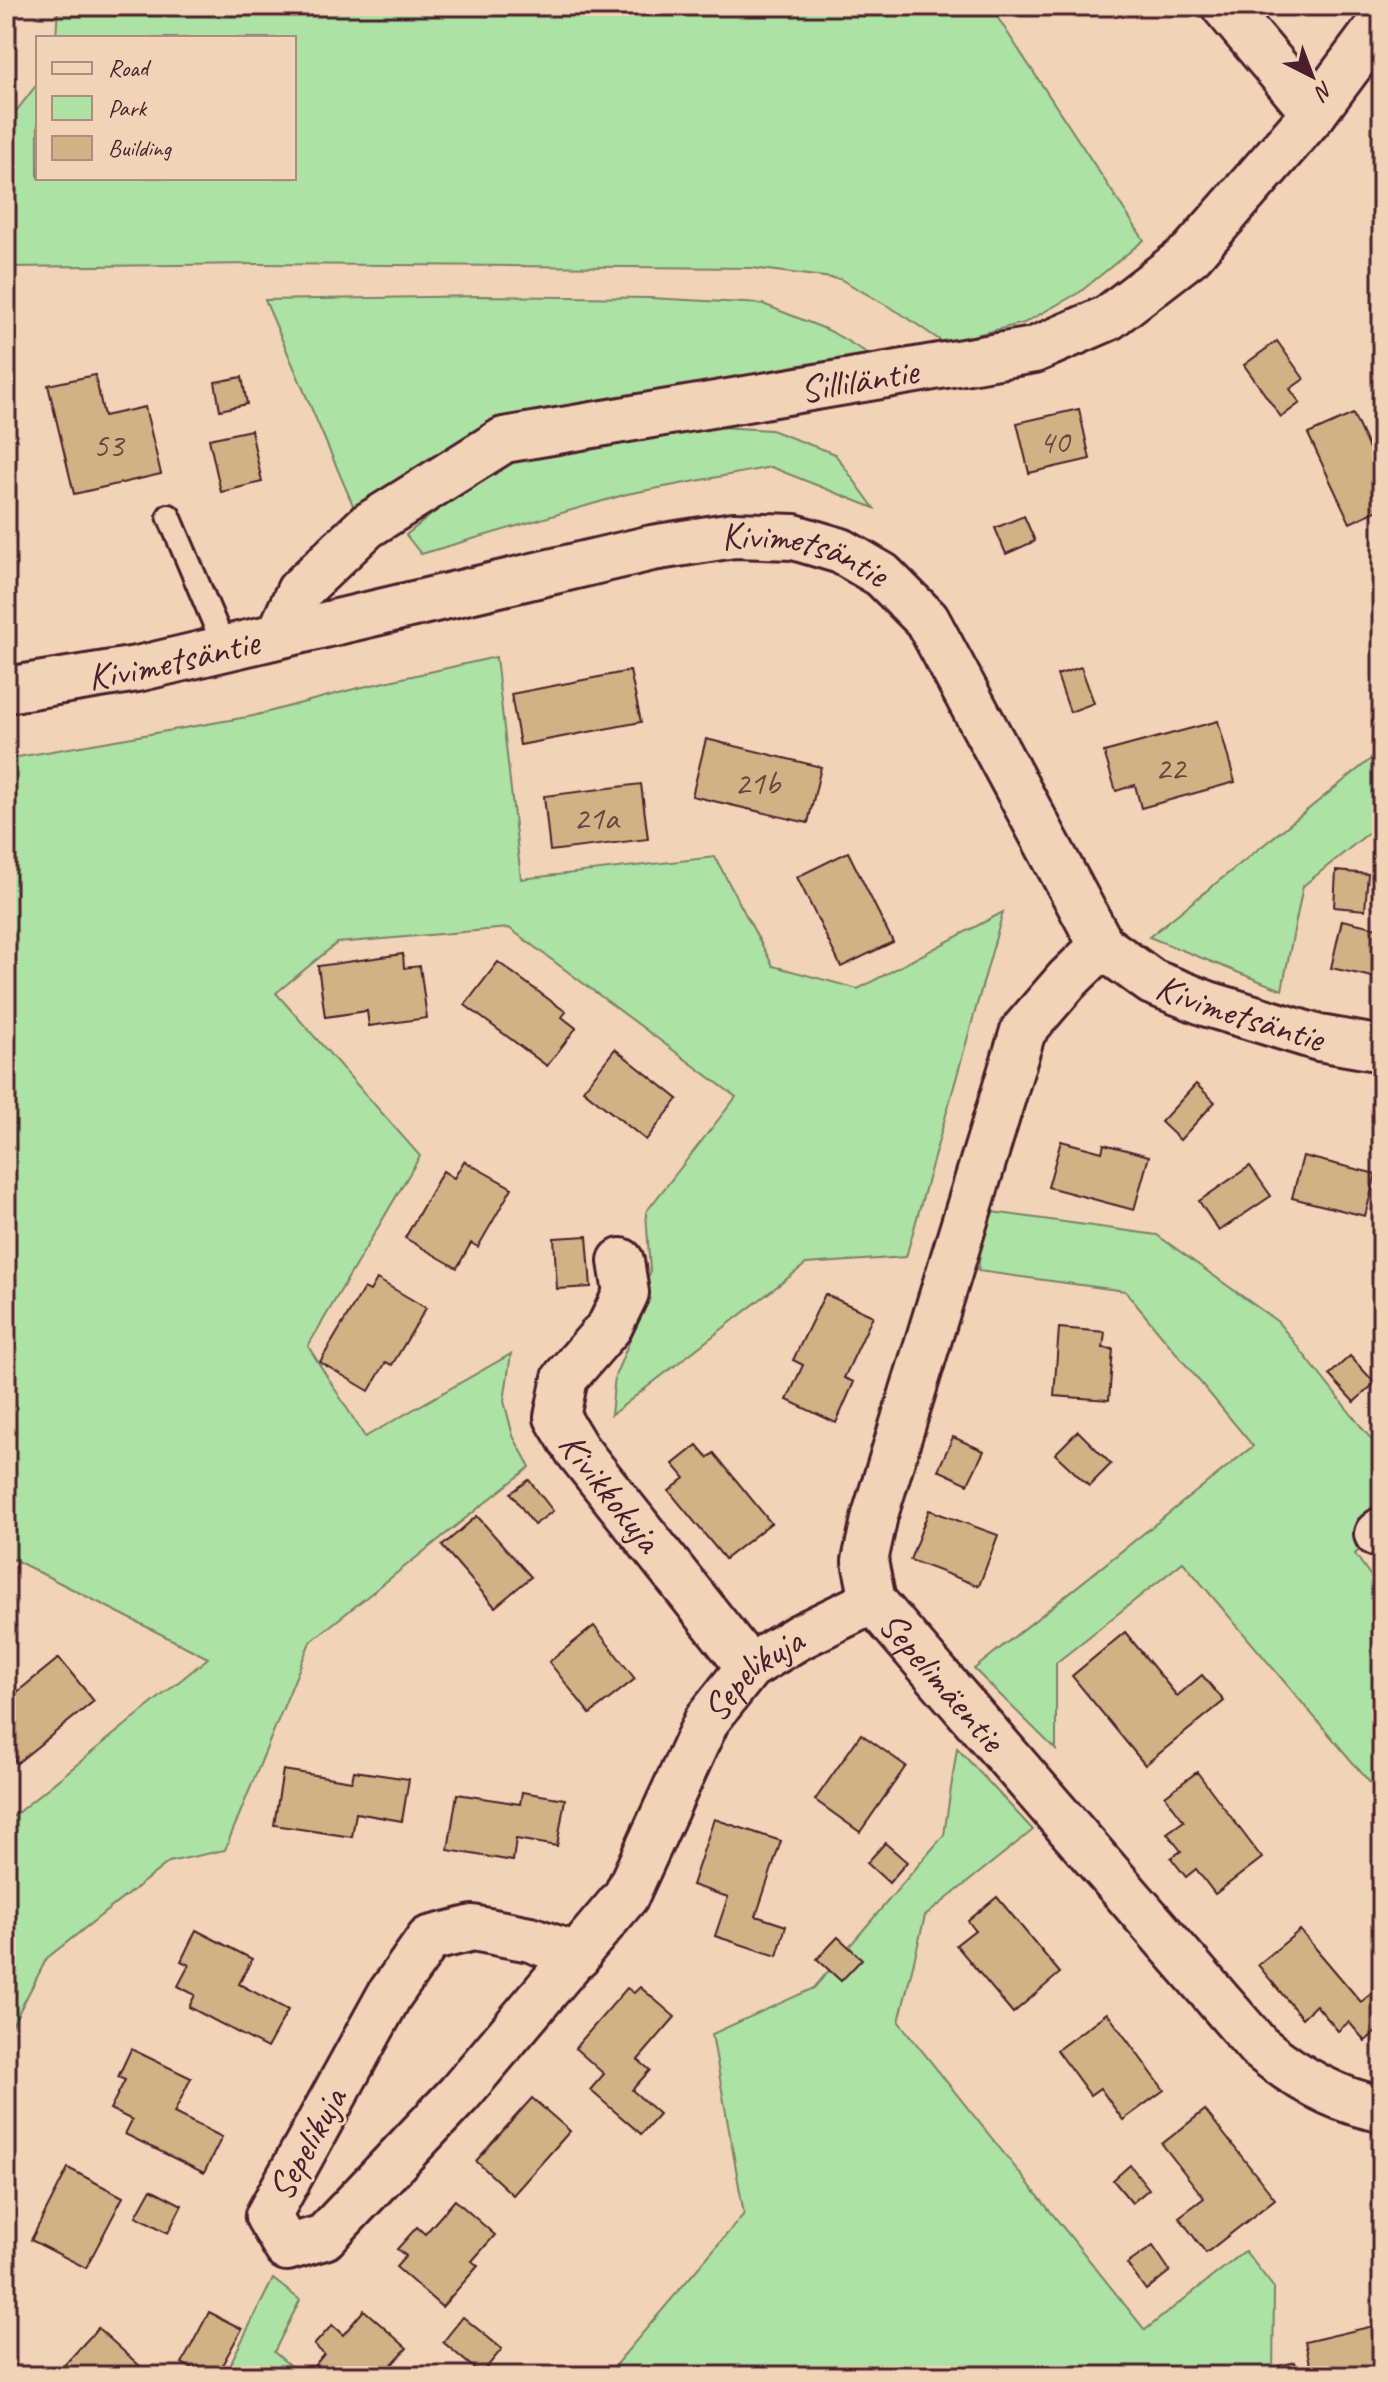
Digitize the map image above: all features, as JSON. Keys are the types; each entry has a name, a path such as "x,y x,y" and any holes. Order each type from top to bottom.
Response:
{"street":[{"path":"1224,6 1314,113"},
{"name":"Silliläntie","path":"279,635 299,591 367,526 504,440 1034,350 1108,318 1191,254 1314,113 1382,22"},
{"name":"Kivimetsäntie","path":"6,690 137,669 652,548 734,535 794,537 841,551 882,575 927,620 1102,946 1152,982 1208,1004 1319,1038 1382,1049"},
{"name":"Sepelimäentie","path":"1102,946 1067,980 1023,1031 875,1515 865,1561 873,1601 1258,2046 1287,2071 1317,2088 1382,2109"},
{"name":"Kivikkokuja","path":"621,1261 626,1293 610,1326 565,1378 557,1417 577,1450 749,1667"},
{"name":"Sepelikuja","path":"578,1956 530,1939 473,1928 429,1939 390,1994 268,2216 287,2248 324,2237 460,2093 578,1956 626,1896 707,1720 749,1667 799,1637 873,1601"}],"lane":[{"path":"169,516 225,648"}],"green space":[{"path":"58,6 990,6 1144,240 1080,292 1024,323 944,343 900,313 840,279 752,268 258,264 10,267 6,265 6,118 17,110 36,86 36,180 296,180 296,36 56,36"},
{"path":"481,296 650,298 763,304 828,330 876,358 594,402 358,517 265,300"},
{"path":"684,425 771,430 835,454 874,508 771,467 627,494 421,554 406,535 465,488 545,444"},
{"path":"496,657 521,879 715,857 773,966 858,989 1003,912 906,1257 806,1264 611,1415 615,1376 633,1333 650,1271 646,1212 736,1097 509,928 337,943 276,993 420,1156 308,1346 365,1437 511,1354 504,1401 513,1436 530,1467 310,1642 225,1850 169,1862 47,1958 6,2037 6,1822 208,1658 13,1559 6,1564 6,759 253,716 354,689"},
{"path":"1382,750 1382,822 1303,886 1282,990 1149,937"},
{"path":"985,1211 1157,1235 1278,1322 1382,1453 1382,1502 1364,1520 1377,1534 1355,1554 1382,1592 1382,1797 1183,1562 1056,1663 1056,1750 974,1669 1253,1446 1125,1291 978,1271"},
{"path":"957,1748 1033,1830 925,1916 899,2022 1145,2330 1245,2251 1274,2288 1273,2376 606,2376 744,2214 712,2034 814,1988 944,1835"},
{"path":"273,2279 300,2300 274,2352 302,2376 224,2376"}],"building":[{"path":"1277,341 1304,379 1290,389 1300,403 1281,417 1244,365"},
{"path":"95,375 104,416 145,407 161,474 74,494 48,385"},
{"path":"242,377 247,404 220,410 215,382"},
{"path":"1079,409 1090,459 1029,473 1017,423"},
{"path":"1353,414 1382,477 1382,508 1350,523 1308,434"},
{"path":"251,430 262,482 221,492 209,439"},
{"path":"1024,516 1035,541 1006,554 995,528"},
{"path":"1081,667 1094,703 1070,712 1057,675"},
{"path":"630,671 641,722 520,745 511,694"},
{"path":"1218,721 1235,782 1141,808 1135,785 1116,791 1104,752"},
{"path":"706,739 821,767 808,823 692,796"},
{"path":"641,784 648,839 550,851 544,796"},
{"path":"848,852 893,942 841,967 797,877"},
{"path":"1336,871 1368,874 1365,910 1334,907"},
{"path":"1342,920 1382,929 1382,979 1331,968"},
{"path":"403,954 404,968 420,966 427,1018 369,1026 367,1011 325,1017 318,966"},
{"path":"498,962 566,1012 562,1017 576,1028 547,1066 465,1005"},
{"path":"615,1049 678,1099 646,1140 583,1090"},
{"path":"1196,1084 1215,1102 1180,1140 1161,1122"},
{"path":"1061,1141 1102,1152 1104,1144 1149,1156 1134,1210 1048,1187"},
{"path":"1303,1156 1376,1174 1365,1216 1292,1198"},
{"path":"464,1161 512,1188 478,1247 471,1243 457,1268 405,1238 443,1171 454,1178"},
{"path":"1250,1166 1271,1196 1219,1231 1199,1201"},
{"path":"587,1236 591,1287 557,1289 554,1238"},
{"path":"377,1279 426,1308 392,1365 386,1362 369,1391 320,1362 364,1288 370,1291"},
{"path":"825,1294 873,1316 844,1378 854,1382 836,1423 787,1400 803,1365 793,1360"},
{"path":"1059,1328 1105,1332 1103,1348 1113,1349 1109,1400 1054,1396"},
{"path":"1350,1356 1375,1383 1354,1402 1329,1375"},
{"path":"1078,1431 1111,1464 1089,1486 1055,1454"},
{"path":"953,1437 984,1451 968,1484 938,1470"},
{"path":"697,1445 708,1458 714,1453 771,1523 725,1559 669,1491 685,1478 673,1464"},
{"path":"529,1480 553,1511 534,1525 511,1493"},
{"path":"929,1510 998,1535 979,1586 910,1560"},
{"path":"477,1516 531,1577 495,1607 442,1546"},
{"path":"594,1626 635,1679 590,1714 549,1662"},
{"path":"1125,1632 1177,1696 1202,1675 1224,1701 1145,1765 1072,1676"},
{"path":"59,1658 94,1701 17,1763 6,1750 6,1701"},
{"path":"861,1734 906,1766 860,1832 815,1800"},
{"path":"283,1770 352,1781 354,1771 409,1779 402,1821 356,1813 352,1837 274,1825"},
{"path":"1197,1772 1262,1858 1215,1894 1196,1869 1186,1877 1171,1858 1181,1851 1167,1833 1184,1821 1165,1796"},
{"path":"522,1792 565,1799 557,1846 516,1839 513,1861 448,1850 457,1794 520,1804"},
{"path":"714,1819 781,1841 756,1916 786,1926 777,1956 715,1936 728,1897 692,1885"},
{"path":"885,1843 907,1862 889,1883 867,1863"},
{"path":"997,1897 1060,1973 1013,2013 956,1945 975,1930 968,1921"},
{"path":"196,1930 252,1959 239,1984 288,2010 267,2048 189,2007 195,1995 178,1986 189,1965 181,1961"},
{"path":"1300,1930 1361,2002 1382,1985 1382,2027 1365,2041 1349,2022 1338,2031 1316,2005 1302,2018 1258,1965"},
{"path":"838,1937 862,1959 841,1981 817,1959"},
{"path":"640,1987 675,2017 638,2060 650,2070 632,2090 659,2114 641,2134 590,2090 604,2074 575,2048 627,1988 634,1993"},
{"path":"1107,2013 1164,2090 1123,2120 1100,2088 1090,2095 1057,2050"},
{"path":"131,2049 191,2078 174,2113 222,2137 204,2173 125,2134 132,2120 110,2109 125,2080 118,2077"},
{"path":"532,2098 570,2131 513,2195 476,2161"},
{"path":"1205,2110 1275,2199 1206,2253 1179,2217 1204,2198 1162,2144"},
{"path":"1130,2165 1149,2189 1132,2203 1113,2180"},
{"path":"68,2168 123,2197 86,2268 31,2240"},
{"path":"151,2189 182,2205 168,2233 136,2216"},
{"path":"455,2200 495,2235 472,2261 478,2266 442,2307 396,2267 406,2256 397,2249 417,2227 425,2234"},
{"path":"1153,2246 1170,2271 1146,2290 1127,2264"},
{"path":"364,2310 407,2348 381,2376 315,2376 310,2371 324,2354 314,2345 332,2325 343,2335"},
{"path":"209,2312 242,2329 216,2376 205,2376 182,2363"},
{"path":"463,2317 502,2349 481,2374 443,2342"},
{"path":"1382,2324 1382,2376 1313,2376 1305,2342"},
{"path":"98,2328 151,2376 64,2376 59,2371"},
{"path":"1295,2362 1299,2376 1277,2376 1275,2367"}]}
